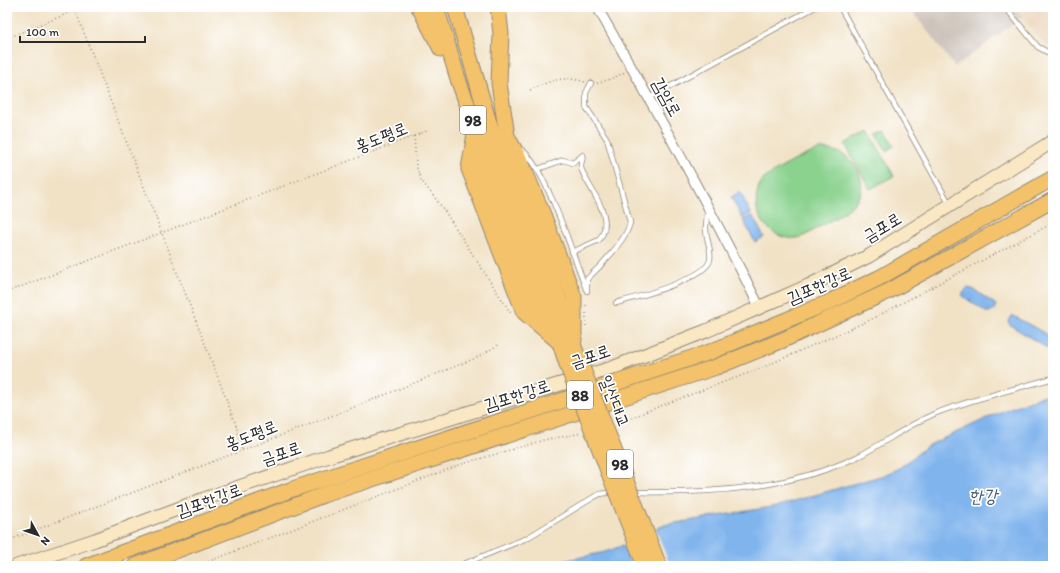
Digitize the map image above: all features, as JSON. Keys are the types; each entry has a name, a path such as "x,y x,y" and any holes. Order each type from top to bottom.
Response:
{"highway":[{"path":"419,7 459,82"},
{"name":"98","path":"436,7 459,82 482,124 494,142 574,348 574,365"},
{"name":"98","path":"455,7 486,144 546,301 558,341 574,365"},
{"path":"498,7 501,34 499,83 507,136 521,162 541,210 574,297 574,348"},
{"path":"558,341 524,312 469,169 473,143 482,124 507,136 522,150 551,214 580,293 574,348"},
{"name":"김포한강로","path":"86,566 293,489 635,378 717,349 820,306 879,278 1053,178"},
{"name":"김포한강로","path":"135,566 323,495 716,367 783,340 889,291 1053,200"},
{"name":"일산대교","path":"574,365 645,566"},
{"name":"일산대교","path":"574,365 659,566"}],"main road":[{"name":"금포로","path":"17,566 88,543 329,456 612,368 760,308 837,273 869,256 1053,141"}],"street":[{"name":"감암로","path":"597,7 633,68 708,204 760,308"}],"lane":[{"path":"649,98 815,7"},
{"path":"840,7 950,205"},
{"path":"1005,7 1038,47 1053,55"},
{"path":"587,291 587,279 599,268 626,234 630,222 607,139 586,107 586,92 591,83"},
{"path":"522,150 530,156 538,169 587,291"},
{"path":"538,169 563,160 573,163 583,156 581,167 603,213 605,225 599,240 572,252"},
{"path":"616,302 648,294 699,273 707,266 710,259 706,229 708,204"},
{"path":"628,492 693,493 793,480 857,457 914,424 942,411 1053,378"},
{"path":"458,566 527,538 600,494 620,492"}],"path":[{"path":"74,7 236,425 242,451"},
{"path":"7,38 84,7"},
{"path":"530,90 548,82 568,78 591,83 601,83 633,68"},
{"name":"홍도평로","path":"7,292 427,131"},
{"path":"414,136 416,165 421,180 442,207 482,267 507,310 513,317"},
{"path":"586,334 587,291"},
{"name":"홍도평로","path":"7,541 242,451 476,358 500,344"}],"shaded area":[{"path":"909,7 1014,7 1022,17 955,67"},
{"path":"1014,7 1053,7 1053,50 1042,41"}],"green space":[{"path":"885,130 894,146 886,151 877,134"},
{"path":"869,131 894,176 870,189 845,144"},
{"path":"822,149 832,150 841,154 853,163 860,178 861,187 859,195 849,209 808,234 797,238 777,235 762,221 759,215 756,201 759,186 763,180 773,172 801,157"}],"water":[{"path":"740,192 751,213 742,218 731,197"},
{"path":"752,215 764,237 755,242 743,220"},
{"path":"967,288 973,289 995,304 996,306 992,312 986,312 964,297 962,295"},
{"path":"1012,315 1053,338 1053,352 1010,325 1008,321"},
{"name":"한강","path":"1053,392 1053,566 539,566 605,552 619,547 664,525 777,506 884,475 901,467 927,446 1007,409"}],"pier":[{"path":"655,527 670,566 632,566 623,543"}]}
